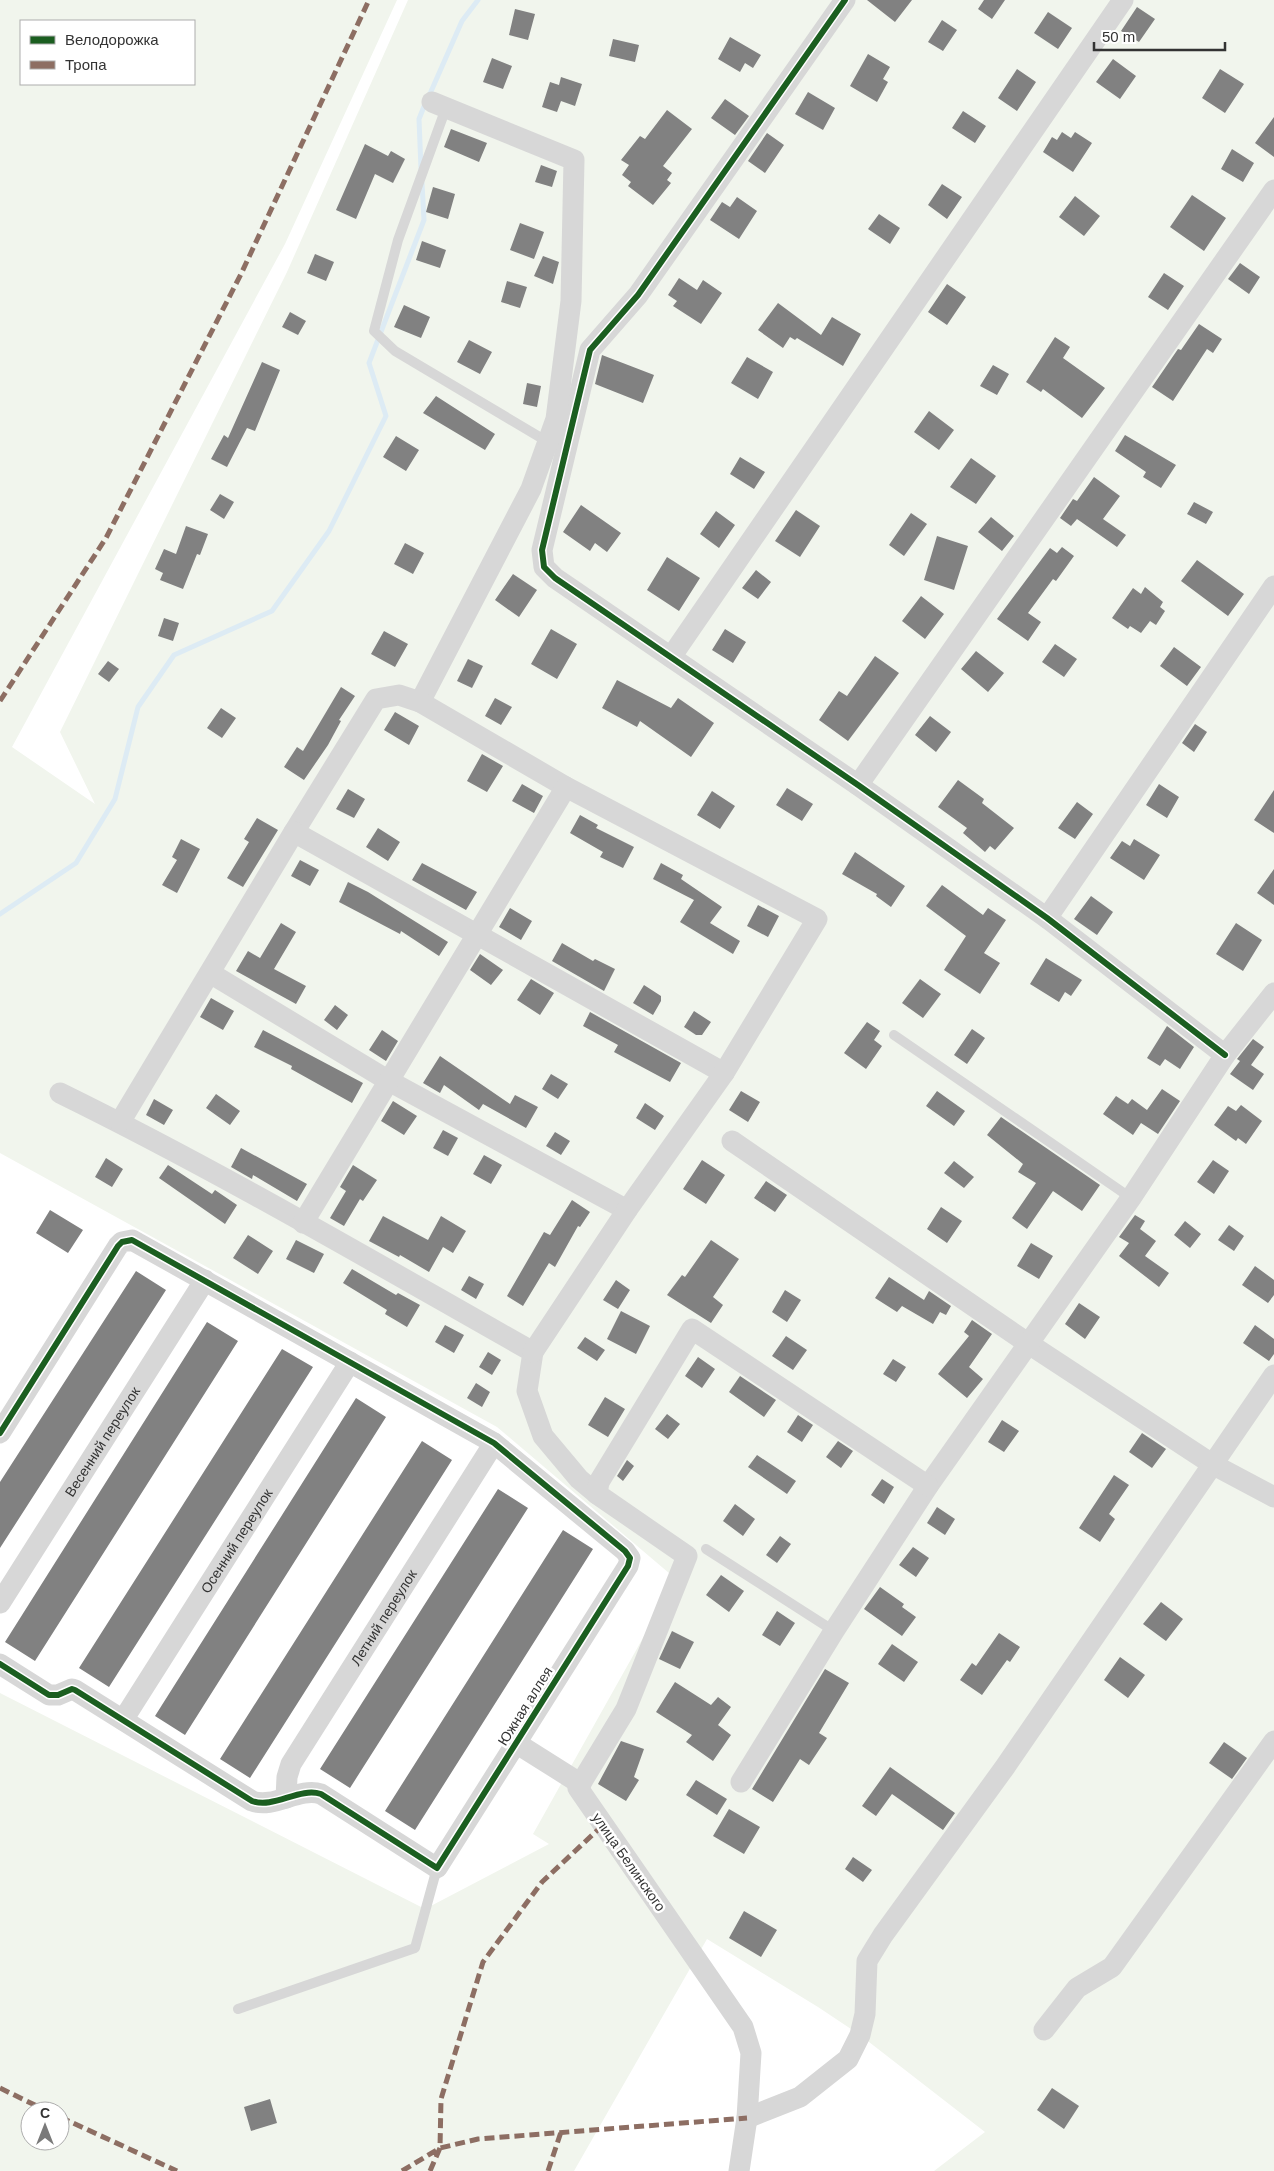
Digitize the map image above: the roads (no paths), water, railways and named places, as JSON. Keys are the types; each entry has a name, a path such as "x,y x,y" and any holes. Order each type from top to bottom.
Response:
{"street":[{"path":"846,0 638,295 590,350 542,550 544,567 554,578 858,785 1047,918 1225,1055"},
{"path":"671,657 1123,0"},
{"path":"420,702 531,489 556,419 571,301 574,160 439,105"},
{"path":"858,785 1274,190"},
{"path":"1047,918 1274,586"},
{"path":"120,1122 376,699 399,695 420,702 566,786 818,920 724,1073 627,1210 534,1352 528,1391 543,1436 580,1479 597,1494 696,1553 626,1709 581,1784 516,1743"},
{"path":"303,1223 566,786"},
{"path":"294,832 724,1073"},
{"path":"210,973 389,1081 627,1210"},
{"path":"741,1782 834,1631 928,1486 1130,1198 1225,1055 1274,993"},
{"path":"60,1093 120,1122 534,1352"},
{"path":"732,1141 1029,1344 1212,1464 1274,1498"},
{"path":"0,1433 122,1242 132,1240 494,1443"},
{"name":"Весенний переулок","path":"0,1603 205,1280"},
{"path":"597,1494 599,1482 692,1330 928,1486"},
{"name":"Осенний переулок","path":"124,1720 350,1362"},
{"path":"747,2118 800,2097 848,2059 860,2035 865,2014 867,1960 882,1935 1005,1767 1274,1375"},
{"name":"Южная аллея","path":"437,1868 628,1566 629,1555 494,1443"},
{"name":"Летний переулок","path":"286,1798 287,1777 291,1764 494,1443"},
{"path":"0,1664 49,1695 58,1695 72,1689 252,1802 262,1803 309,1793 321,1794 437,1868"},
{"path":"1044,2030 1077,1988 1112,1967 1274,1741"},
{"name":"улица Белинского","path":"581,1784 578,1788 727,2001 743,2027 751,2053 747,2118 739,2171"}],"lane":[{"path":"439,105 398,240 374,331 395,351 548,442"},
{"path":"894,1035 1130,1198"},
{"path":"696,1553 834,1631"},
{"path":"238,2009 415,1948 437,1868"}],"waterway":[{"path":"429,96 462,21 478,0"},
{"path":"421,169 419,119 425,104"},
{"path":"0,914 76,863 115,799 138,707 174,655 272,611 329,531 386,416 369,363 424,220 422,183"}]}
